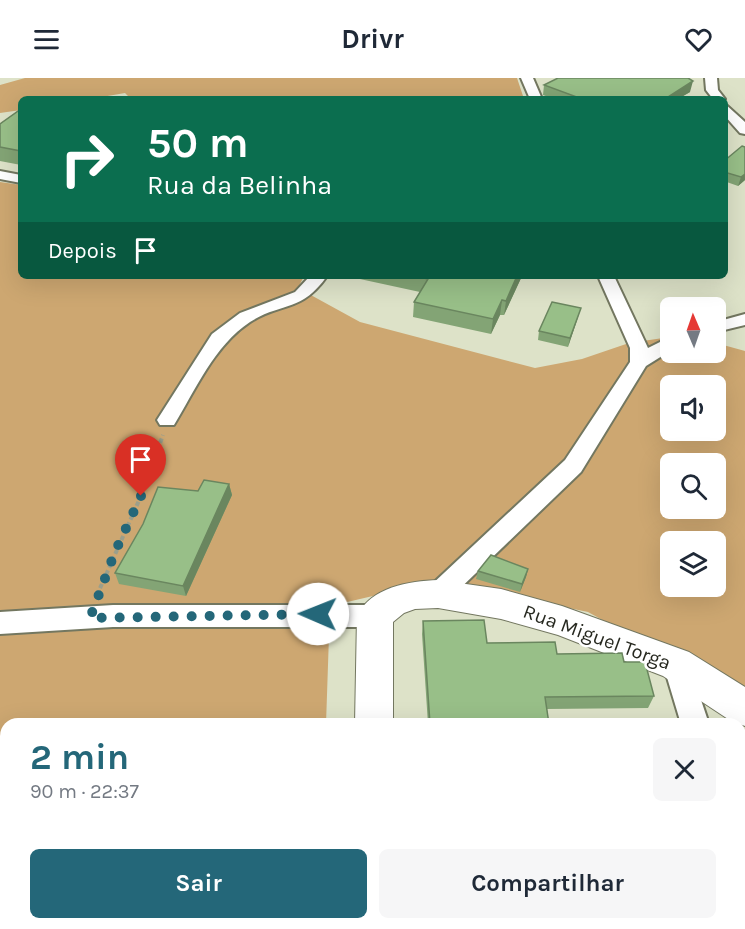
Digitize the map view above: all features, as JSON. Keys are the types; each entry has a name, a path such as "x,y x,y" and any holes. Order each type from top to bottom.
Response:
{"street":[{"path":"527,78 535,96"},
{"path":"711,78 712,90 717,96"},
{"path":"728,111 745,130"},
{"path":"0,175 18,178"},
{"path":"167,420 218,338 246,317 301,296 316,279"},
{"path":"607,279 639,348 639,362"},
{"path":"726,324 745,319"},
{"path":"438,594 573,466 639,362 660,349"},
{"name":"Rua Miguel Torga","path":"375,616 392,603 415,595 438,594 501,604 552,618 676,664 745,708"},
{"path":"0,623 90,618 298,614 375,616 374,718"},
{"path":"676,664 692,718"}],"path":[{"path":"90,618 115,552 141,496 167,420"}],"shaded area":[{"path":"25,78 517,78 523,96 128,96 125,93 108,96 18,96 18,110 0,113 0,85"},
{"path":"0,182 18,185 18,279 302,279 298,288 360,322 535,368 582,359 629,343 660,338 660,363 726,363 726,346 745,351 745,699 588,612 476,589 390,592 330,606 326,718 0,718"}],"building":[{"path":"558,78 688,78 693,81 670,96 574,96 544,85"},
{"path":"18,111 18,150 0,147 0,124"},
{"path":"742,146 745,147 745,174 741,177 728,173 728,158"},
{"path":"428,279 516,279 506,301 502,300 493,319 414,302"},
{"path":"552,302 581,308 570,338 539,331"},
{"path":"204,480 229,484 183,586 115,573 143,524 158,487 198,491"},
{"path":"491,555 528,569 522,584 478,571"},
{"path":"484,620 487,643 555,642 557,654 622,653 624,662 645,662 654,696 545,697 548,718 430,718 423,621"}],"route":[{"path":"141,496 96,596 90,618 318,614"}]}
